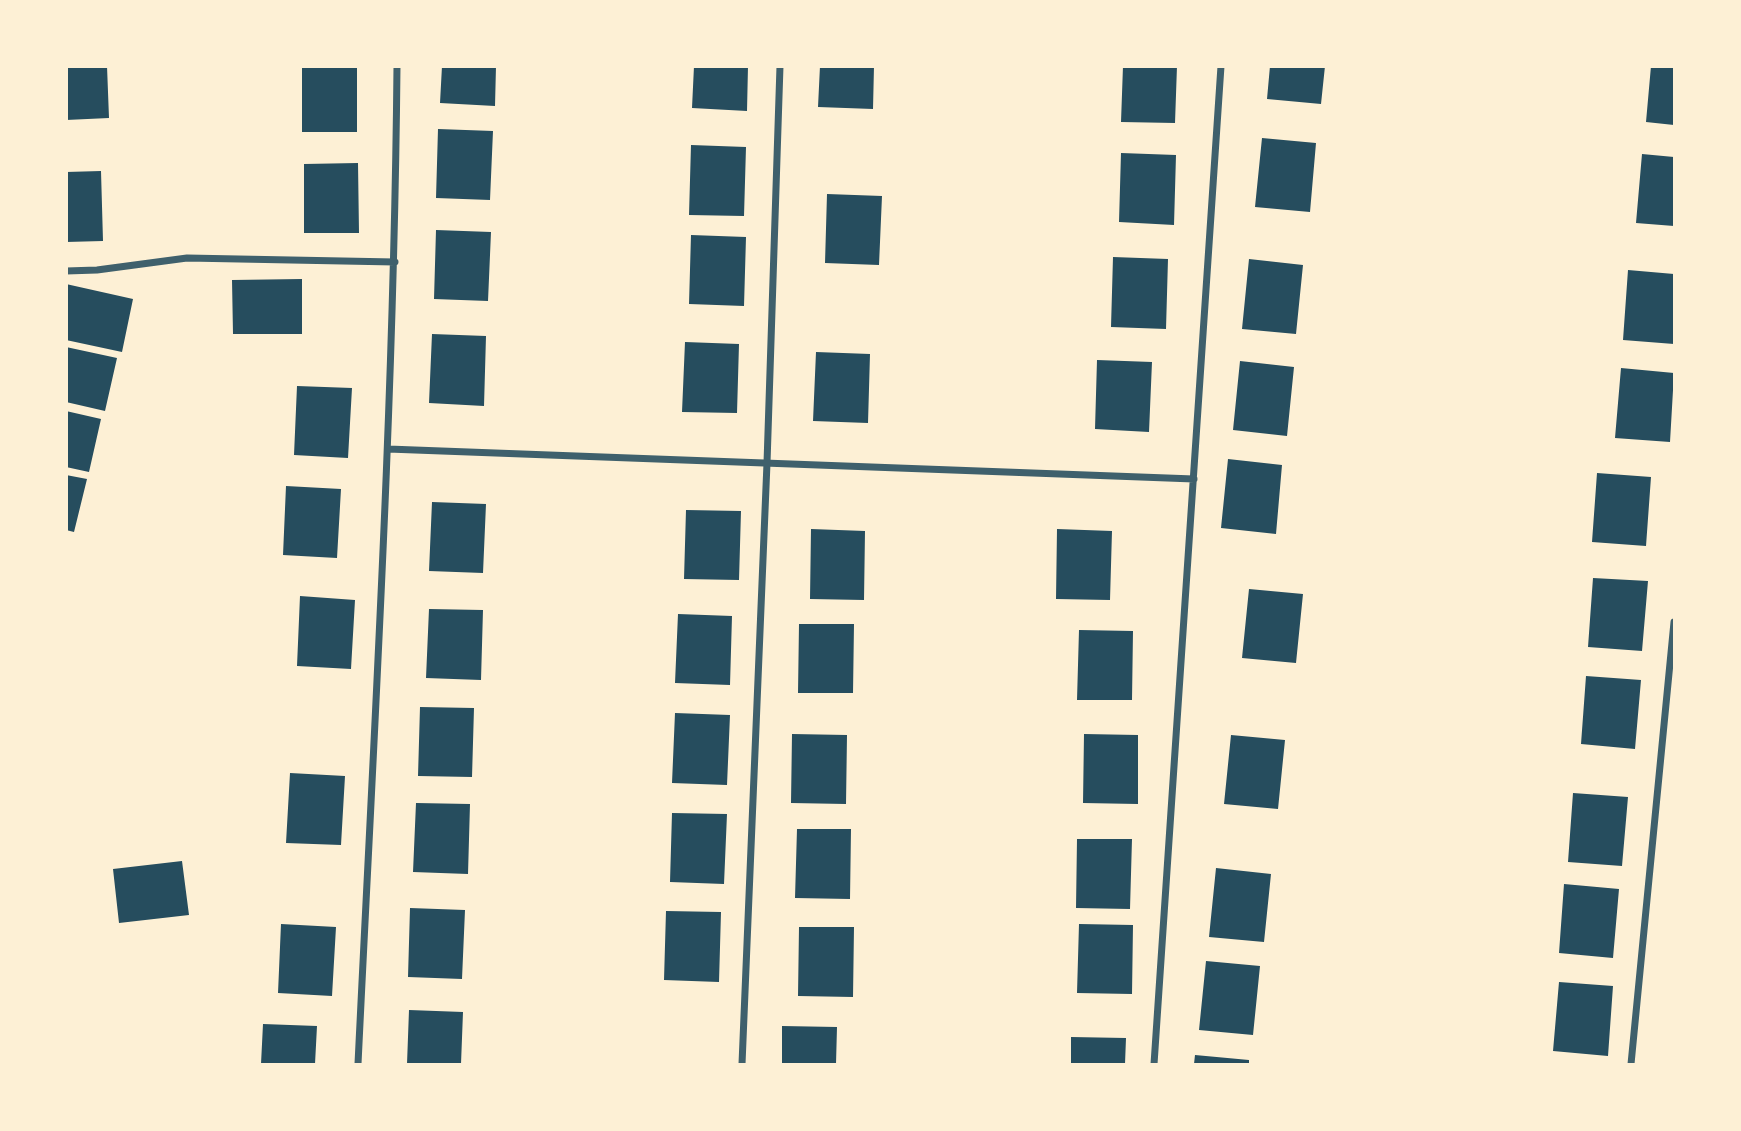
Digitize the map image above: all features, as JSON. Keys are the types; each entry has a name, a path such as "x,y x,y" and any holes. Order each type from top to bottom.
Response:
{"street":[{"path":"358,1065 388,449 395,262 397,66"},
{"path":"742,1065 780,66"},
{"path":"1154,1065 1221,66"},
{"path":"66,271 97,270 187,258 395,262"},
{"path":"388,449 1194,479"},
{"path":"1631,1065 1675,622"}],"building":[{"path":"66,66 107,66 109,118 66,120"},
{"path":"302,66 357,66 357,132 302,132"},
{"path":"442,66 496,66 495,106 440,103"},
{"path":"694,66 748,66 747,111 692,108"},
{"path":"820,66 874,66 873,109 818,107"},
{"path":"1123,66 1177,66 1175,123 1121,122"},
{"path":"1270,66 1325,66 1321,104 1267,99"},
{"path":"1651,66 1674,66 1674,125 1646,122"},
{"path":"438,129 493,131 490,200 436,198"},
{"path":"1262,138 1316,143 1310,212 1255,207"},
{"path":"691,145 746,147 744,216 689,215"},
{"path":"1121,153 1176,155 1174,225 1119,222"},
{"path":"1642,154 1674,157 1674,226 1636,223"},
{"path":"358,163 359,233 304,233 304,164"},
{"path":"101,171 103,241 66,242 66,172"},
{"path":"827,194 882,196 879,265 825,263"},
{"path":"436,230 491,232 488,301 434,299"},
{"path":"691,235 746,237 744,306 689,304"},
{"path":"1113,257 1168,259 1166,329 1111,327"},
{"path":"1249,259 1303,265 1296,334 1242,329"},
{"path":"1628,270 1674,274 1674,344 1623,340"},
{"path":"302,279 302,334 233,334 232,280"},
{"path":"66,284 133,299 122,352 66,340"},
{"path":"432,334 486,336 484,406 429,403"},
{"path":"685,342 739,344 737,413 682,412"},
{"path":"66,347 117,358 105,411 66,402"},
{"path":"816,352 870,354 868,423 813,421"},
{"path":"1097,360 1152,362 1149,432 1095,429"},
{"path":"1240,361 1294,367 1287,436 1233,430"},
{"path":"1621,368 1674,373 1670,442 1615,438"},
{"path":"297,386 352,388 348,458 294,455"},
{"path":"66,411 101,419 89,472 66,467"},
{"path":"1228,459 1282,465 1276,534 1221,528"},
{"path":"1597,473 1651,477 1646,546 1592,542"},
{"path":"66,475 87,479 74,532 66,530"},
{"path":"286,486 341,489 337,558 283,555"},
{"path":"432,502 486,504 483,573 429,571"},
{"path":"686,510 741,511 739,580 684,579"},
{"path":"811,529 865,531 864,600 810,599"},
{"path":"1057,529 1112,531 1110,600 1056,599"},
{"path":"1593,578 1648,581 1642,651 1588,647"},
{"path":"1249,589 1303,594 1296,663 1242,658"},
{"path":"300,596 355,600 351,669 297,666"},
{"path":"429,609 483,610 481,680 426,678"},
{"path":"678,614 732,616 730,685 675,683"},
{"path":"799,624 854,624 853,693 798,693"},
{"path":"1079,630 1133,631 1132,700 1077,700"},
{"path":"1586,676 1641,680 1635,749 1581,744"},
{"path":"420,707 474,708 472,777 418,776"},
{"path":"675,713 730,715 727,785 672,783"},
{"path":"792,734 847,735 846,804 791,803"},
{"path":"1084,734 1138,735 1138,804 1083,803"},
{"path":"1231,735 1285,740 1278,809 1224,804"},
{"path":"290,773 345,776 341,845 286,843"},
{"path":"1573,793 1628,797 1622,866 1568,862"},
{"path":"416,803 470,804 468,874 413,872"},
{"path":"672,813 727,814 724,884 670,882"},
{"path":"797,829 851,829 850,899 795,898"},
{"path":"1077,839 1132,839 1130,909 1076,908"},
{"path":"182,861 189,915 119,923 113,869"},
{"path":"1216,868 1271,874 1264,942 1209,937"},
{"path":"1564,884 1619,889 1613,958 1559,953"},
{"path":"410,908 465,910 462,979 408,977"},
{"path":"666,911 721,912 719,982 664,980"},
{"path":"281,924 336,927 332,996 278,993"},
{"path":"1079,924 1133,925 1132,994 1077,993"},
{"path":"799,927 854,927 853,997 798,996"},
{"path":"1206,961 1260,966 1253,1035 1199,1030"},
{"path":"1559,982 1613,986 1608,1056 1553,1051"},
{"path":"409,1010 463,1012 461,1064 407,1064"},
{"path":"263,1024 317,1026 315,1064 261,1064"},
{"path":"782,1026 837,1027 836,1064 782,1064"},
{"path":"1071,1037 1126,1038 1125,1064 1071,1064"},
{"path":"1195,1055 1249,1060 1249,1064 1194,1064"}]}
